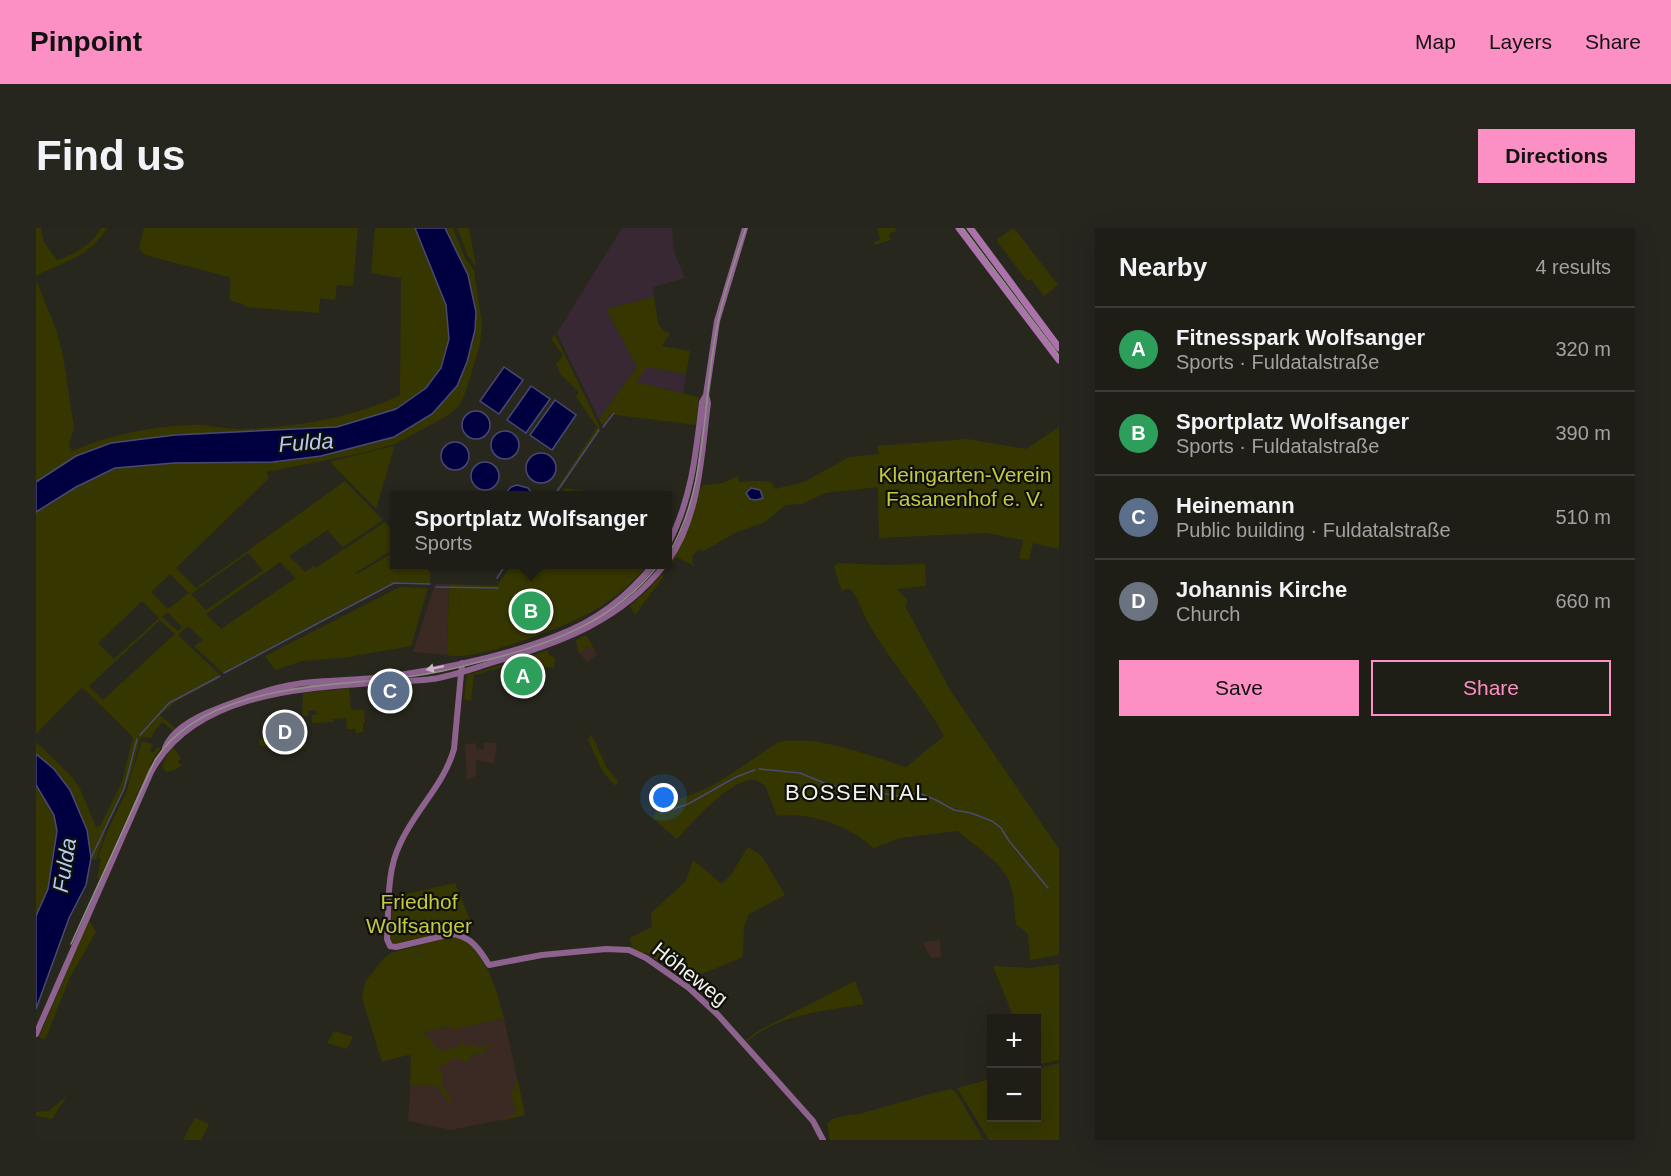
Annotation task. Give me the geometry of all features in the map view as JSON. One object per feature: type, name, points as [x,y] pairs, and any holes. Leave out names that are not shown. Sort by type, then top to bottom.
[{"type":"main road","points":[[672,554],[683,534],[694,501],[707,414],[706,396],[717,321],[745,228]]},
{"type":"main road","points":[[959,228],[1059,360]]},
{"type":"main road","points":[[970,228],[1059,348]]},
{"type":"main road","points":[[672,536],[687,499],[694,466],[702,402],[706,396]]},
{"type":"main road","points":[[36,1034],[151,772],[175,734],[200,716],[264,691],[300,684],[390,677],[522,648],[584,624],[608,610],[626,596],[650,569]]},
{"type":"main road","points":[[164,751],[180,735],[201,721],[230,708],[262,698],[321,687],[419,681],[461,672],[543,647],[590,627],[626,604],[660,569]]},
{"type":"main road","points":[[461,672],[462,663]]},
{"type":"main road","name":"Höheweg","points":[[461,672],[451,760],[405,834],[396,854],[392,871],[387,939],[390,946],[396,947],[451,933],[459,934],[468,938],[489,965],[542,955],[606,949],[629,950],[646,958],[689,988],[718,1015],[813,1120],[823,1140]]},
{"type":"shaded area","points":[[622,228],[672,228],[674,252],[685,278],[653,287],[654,297],[606,309],[637,367],[599,419],[557,333]]},
{"type":"shaded area","points":[[647,367],[686,374],[683,394],[635,383]]},
{"type":"shaded area","points":[[435,584],[449,584],[447,655],[413,652]]},
{"type":"shaded area","points":[[586,635],[597,654],[587,663],[577,649],[576,640]]},
{"type":"shaded area","points":[[476,743],[476,748],[484,749],[484,743],[497,743],[494,764],[476,760],[476,776],[467,780],[465,744]]},
{"type":"shaded area","points":[[940,940],[941,957],[931,958],[922,942]]},
{"type":"shaded area","points":[[504,1018],[525,1115],[451,1130],[408,1121],[412,1060],[423,1033],[450,1026],[451,1030]]},
{"type":"green space","points":[[36,228],[41,228],[44,242],[57,260],[82,248],[101,228],[107,228],[100,238],[84,252],[36,276]]},
{"type":"green space","points":[[144,228],[358,228],[353,286],[337,285],[335,300],[320,298],[319,313],[245,307],[229,298],[231,281],[229,277],[145,255],[139,248]]},
{"type":"green space","points":[[375,228],[415,228],[446,305],[449,339],[441,368],[426,388],[396,409],[337,427],[175,435],[76,456],[36,482],[36,280],[57,332],[63,356],[74,428],[69,445],[72,451],[101,440],[161,427],[200,425],[241,429],[307,423],[363,410],[400,395],[401,278],[371,273]]},
{"type":"green space","points":[[445,228],[453,228],[465,258],[474,270],[482,325],[480,344],[466,391],[459,406],[447,416],[395,444],[266,472],[269,478],[176,568],[196,588],[345,481],[383,520],[343,547],[327,530],[289,556],[305,572],[314,566],[316,568],[385,522],[390,528],[390,551],[355,573],[357,574],[390,554],[390,569],[428,569],[430,583],[395,582],[223,673],[194,646],[203,640],[188,626],[178,635],[218,673],[218,679],[176,701],[160,715],[175,728],[173,730],[162,722],[153,733],[152,738],[142,737],[140,739],[131,775],[106,829],[96,860],[91,858],[85,827],[75,800],[59,776],[36,754],[36,742],[72,777],[81,791],[96,827],[100,826],[122,782],[133,737],[82,687],[36,734],[36,512],[76,487],[115,468],[174,463],[273,462],[394,437],[432,414],[457,386],[475,330],[476,312],[468,275]],"holes":[[[248,553],[263,570],[206,610],[191,594]],[[280,562],[296,578],[221,629],[206,614]],[[170,574],[189,593],[168,609],[151,592]],[[142,601],[159,618],[114,659],[98,643]],[[168,612],[182,627],[178,631],[162,617]],[[160,620],[175,634],[103,700],[89,686]]]},
{"type":"green space","points":[[457,228],[469,228],[476,267],[468,256]]},
{"type":"green space","points":[[877,228],[897,230],[889,234],[891,240],[874,245],[874,242],[880,240]]},
{"type":"green space","points":[[1014,228],[1058,285],[1044,296],[1031,279],[1027,281],[996,240]]},
{"type":"green space","points":[[654,297],[658,323],[664,332],[670,333],[662,346],[690,351],[686,374],[647,367],[636,382],[699,397],[696,425],[616,415],[613,412],[603,426],[599,419],[637,367],[606,309]]},
{"type":"green space","points":[[555,335],[600,430],[559,491],[555,491],[597,427],[576,397],[579,392],[561,375],[556,364],[563,355],[551,339]]},
{"type":"green space","name":"Kleingarten-Verein Fasanenhof e. V.","points":[[1059,427],[1059,549],[1033,543],[1029,560],[1019,558],[1023,540],[986,533],[879,538],[878,487],[825,493],[802,504],[786,505],[765,522],[735,533],[702,552],[700,549],[693,556],[694,566],[677,557],[672,563],[688,529],[703,485],[723,483],[738,476],[739,482],[771,482],[775,489],[804,482],[849,457],[879,454],[877,446],[967,439],[1026,449]]},
{"type":"green space","points":[[393,446],[394,448],[376,509],[331,463]]},
{"type":"green space","points":[[565,488],[585,491],[562,491]]},
{"type":"green space","points":[[837,563],[925,564],[926,586],[897,589],[908,601],[905,606],[950,690],[1059,849],[1059,955],[1030,960],[1028,934],[1016,924],[1010,882],[992,859],[957,831],[900,838],[874,848],[841,827],[816,818],[777,816],[765,785],[756,780],[746,781],[724,793],[702,812],[677,839],[652,818],[662,802],[679,799],[709,787],[779,742],[811,741],[827,744],[906,767],[944,736],[878,638],[853,592],[849,588],[842,591],[834,568]]},
{"type":"green space","points":[[509,569],[644,569],[610,600],[565,624],[499,648],[460,656],[447,655],[449,584],[497,586]]},
{"type":"green space","points":[[661,575],[663,577],[635,615],[630,606]]},
{"type":"green space","points":[[400,587],[428,588],[411,646],[349,657],[302,661],[275,670],[265,656]]},
{"type":"green space","points":[[586,635],[595,651],[587,646],[579,654],[576,640]]},
{"type":"green space","points":[[548,650],[548,654],[555,658],[554,668],[510,663]]},
{"type":"green space","points":[[505,664],[503,667],[474,675],[471,701],[464,699],[467,675]]},
{"type":"green space","points":[[408,684],[412,695],[405,699],[405,702],[393,705],[394,685]]},
{"type":"green space","points":[[349,688],[351,710],[364,710],[363,732],[356,733],[355,729],[347,729],[346,718],[333,719],[333,722],[312,723],[312,715],[316,715],[315,710],[308,711],[308,716],[302,716],[303,693]]},
{"type":"green space","points":[[287,713],[298,713],[305,729],[306,746],[287,755],[259,744],[259,740],[268,734],[270,738],[277,735],[282,738],[295,731]]},
{"type":"green space","points":[[591,734],[607,768],[618,781],[615,786],[603,772],[588,740]]},
{"type":"green space","points":[[142,741],[153,744],[150,751],[153,753],[158,747],[156,744],[160,749],[153,759],[100,878],[97,878],[101,859],[98,858],[127,790]]},
{"type":"green space","points":[[174,748],[181,759],[178,761],[181,766],[166,772],[162,766],[169,752]]},
{"type":"green space","points":[[36,785],[54,815],[57,831],[48,889],[36,916]]},
{"type":"green space","points":[[748,847],[762,856],[785,895],[749,914],[744,927],[741,958],[687,980],[645,952],[643,954],[632,949],[630,938],[652,927],[651,913],[686,881],[693,860],[722,884],[730,876]]},
{"type":"green space","name":"Friedhof Wolfsanger","points":[[455,883],[471,922],[465,931],[454,930],[398,943],[391,942],[393,897]]},
{"type":"green space","points":[[89,920],[96,932],[70,977],[45,1040],[39,1037]]},
{"type":"green space","points":[[460,937],[469,944],[484,963],[494,984],[504,1018],[451,1030],[449,1026],[423,1033],[440,1051],[460,1046],[459,1043],[463,1042],[465,1047],[476,1044],[477,1048],[492,1044],[492,1047],[483,1049],[484,1053],[469,1056],[470,1063],[456,1058],[439,1067],[434,1067],[442,1072],[441,1083],[453,1102],[448,1101],[437,1086],[410,1086],[411,1054],[382,1062],[362,998],[365,982],[384,958],[391,953],[445,938]]},
{"type":"green space","points":[[1059,964],[1059,1060],[1041,1064],[1041,1014],[1012,1014],[993,966],[1031,968]]},
{"type":"green space","points":[[855,981],[864,1004],[802,1015],[773,1025],[747,1042],[746,1040],[758,1031]]},
{"type":"green space","points":[[334,1031],[353,1037],[347,1049],[327,1043]]},
{"type":"green space","points":[[1059,1063],[1059,1140],[989,1140],[957,1088],[987,1080],[987,1122],[1041,1122],[1041,1068]]},
{"type":"green space","points":[[518,1081],[525,1115],[497,1122],[511,1117],[516,1111],[510,1091],[515,1090],[515,1082]]},
{"type":"green space","points":[[950,1089],[956,1092],[984,1140],[830,1140],[827,1123],[834,1118],[863,1113]]},
{"type":"green space","points":[[67,1096],[52,1119],[36,1116],[36,1112],[49,1111]]},
{"type":"green space","points":[[195,1118],[209,1124],[201,1140],[183,1140]]},
{"type":"water","name":"Fulda","points":[[415,228],[445,228],[468,275],[476,312],[475,330],[467,362],[457,386],[432,414],[394,437],[321,456],[273,462],[174,463],[115,468],[76,487],[36,512],[36,482],[76,456],[111,443],[175,435],[337,427],[396,409],[426,388],[441,368],[449,339],[446,305]]},
{"type":"water","points":[[504,367],[523,380],[499,414],[480,401]]},
{"type":"water","points":[[531,386],[550,399],[526,433],[507,420]]},
{"type":"water","points":[[555,400],[576,415],[552,450],[530,435]]},
{"type":"water","points":[[476,411],[486,415],[490,425],[486,435],[476,439],[466,435],[462,425],[466,415]]},
{"type":"water","points":[[505,431],[515,435],[519,445],[515,455],[505,459],[495,455],[491,445],[495,435]]},
{"type":"water","points":[[455,442],[465,446],[469,456],[465,466],[455,470],[445,466],[441,456],[445,446]]},
{"type":"water","points":[[541,453],[552,457],[556,468],[552,479],[541,483],[530,479],[526,468],[530,457]]},
{"type":"water","points":[[485,462],[495,466],[499,476],[495,486],[485,490],[475,486],[471,476],[475,466]]},
{"type":"water","points":[[517,485],[528,488],[530,491],[508,491]]},
{"type":"water","points":[[751,488],[760,490],[763,498],[750,499],[746,493]]},
{"type":"water","name":"Fulda","points":[[36,754],[54,769],[70,790],[87,830],[91,858],[86,885],[69,918],[36,1009],[36,916],[48,889],[57,831],[54,815],[36,785]]},
{"type":"waterway","points":[[603,427],[614,413]]},
{"type":"waterway","points":[[557,491],[599,430]]},
{"type":"waterway","points":[[497,578],[503,569]]},
{"type":"waterway","points":[[224,673],[394,583],[430,584]]},
{"type":"waterway","points":[[436,587],[498,588]]},
{"type":"waterway","points":[[140,735],[169,703],[220,676]]},
{"type":"waterway","points":[[91,858],[124,789],[137,739]]},
{"type":"waterway","points":[[759,769],[800,773],[829,785],[899,796],[919,793],[954,810],[971,813],[992,821],[1001,828],[1009,841]]},
{"type":"waterway","points":[[661,813],[688,804],[736,777],[755,770]]},
{"type":"waterway","points":[[1010,842],[1048,888]]},
{"type":"tram line","points":[[672,547],[681,530],[697,477],[718,324],[728,282],[746,228]]},
{"type":"tram line","points":[[963,228],[1059,356]]},
{"type":"tram line","points":[[71,944],[155,760],[177,735],[204,716],[235,703],[270,694],[426,674],[508,655],[556,638],[602,616],[623,601],[655,569]]},
{"type":"place","name":"Sportplatz Wolfsanger","points":[[531,611]]},
{"type":"place","name":"Fitnesspark Wolfsanger","points":[[523,676]]},
{"type":"place","name":"Heinemann","points":[[390,691]]},
{"type":"place","name":"Johannis Kirche","points":[[285,732]]},
{"type":"district","name":"BOSSENTAL","points":[[857,792]]}]
